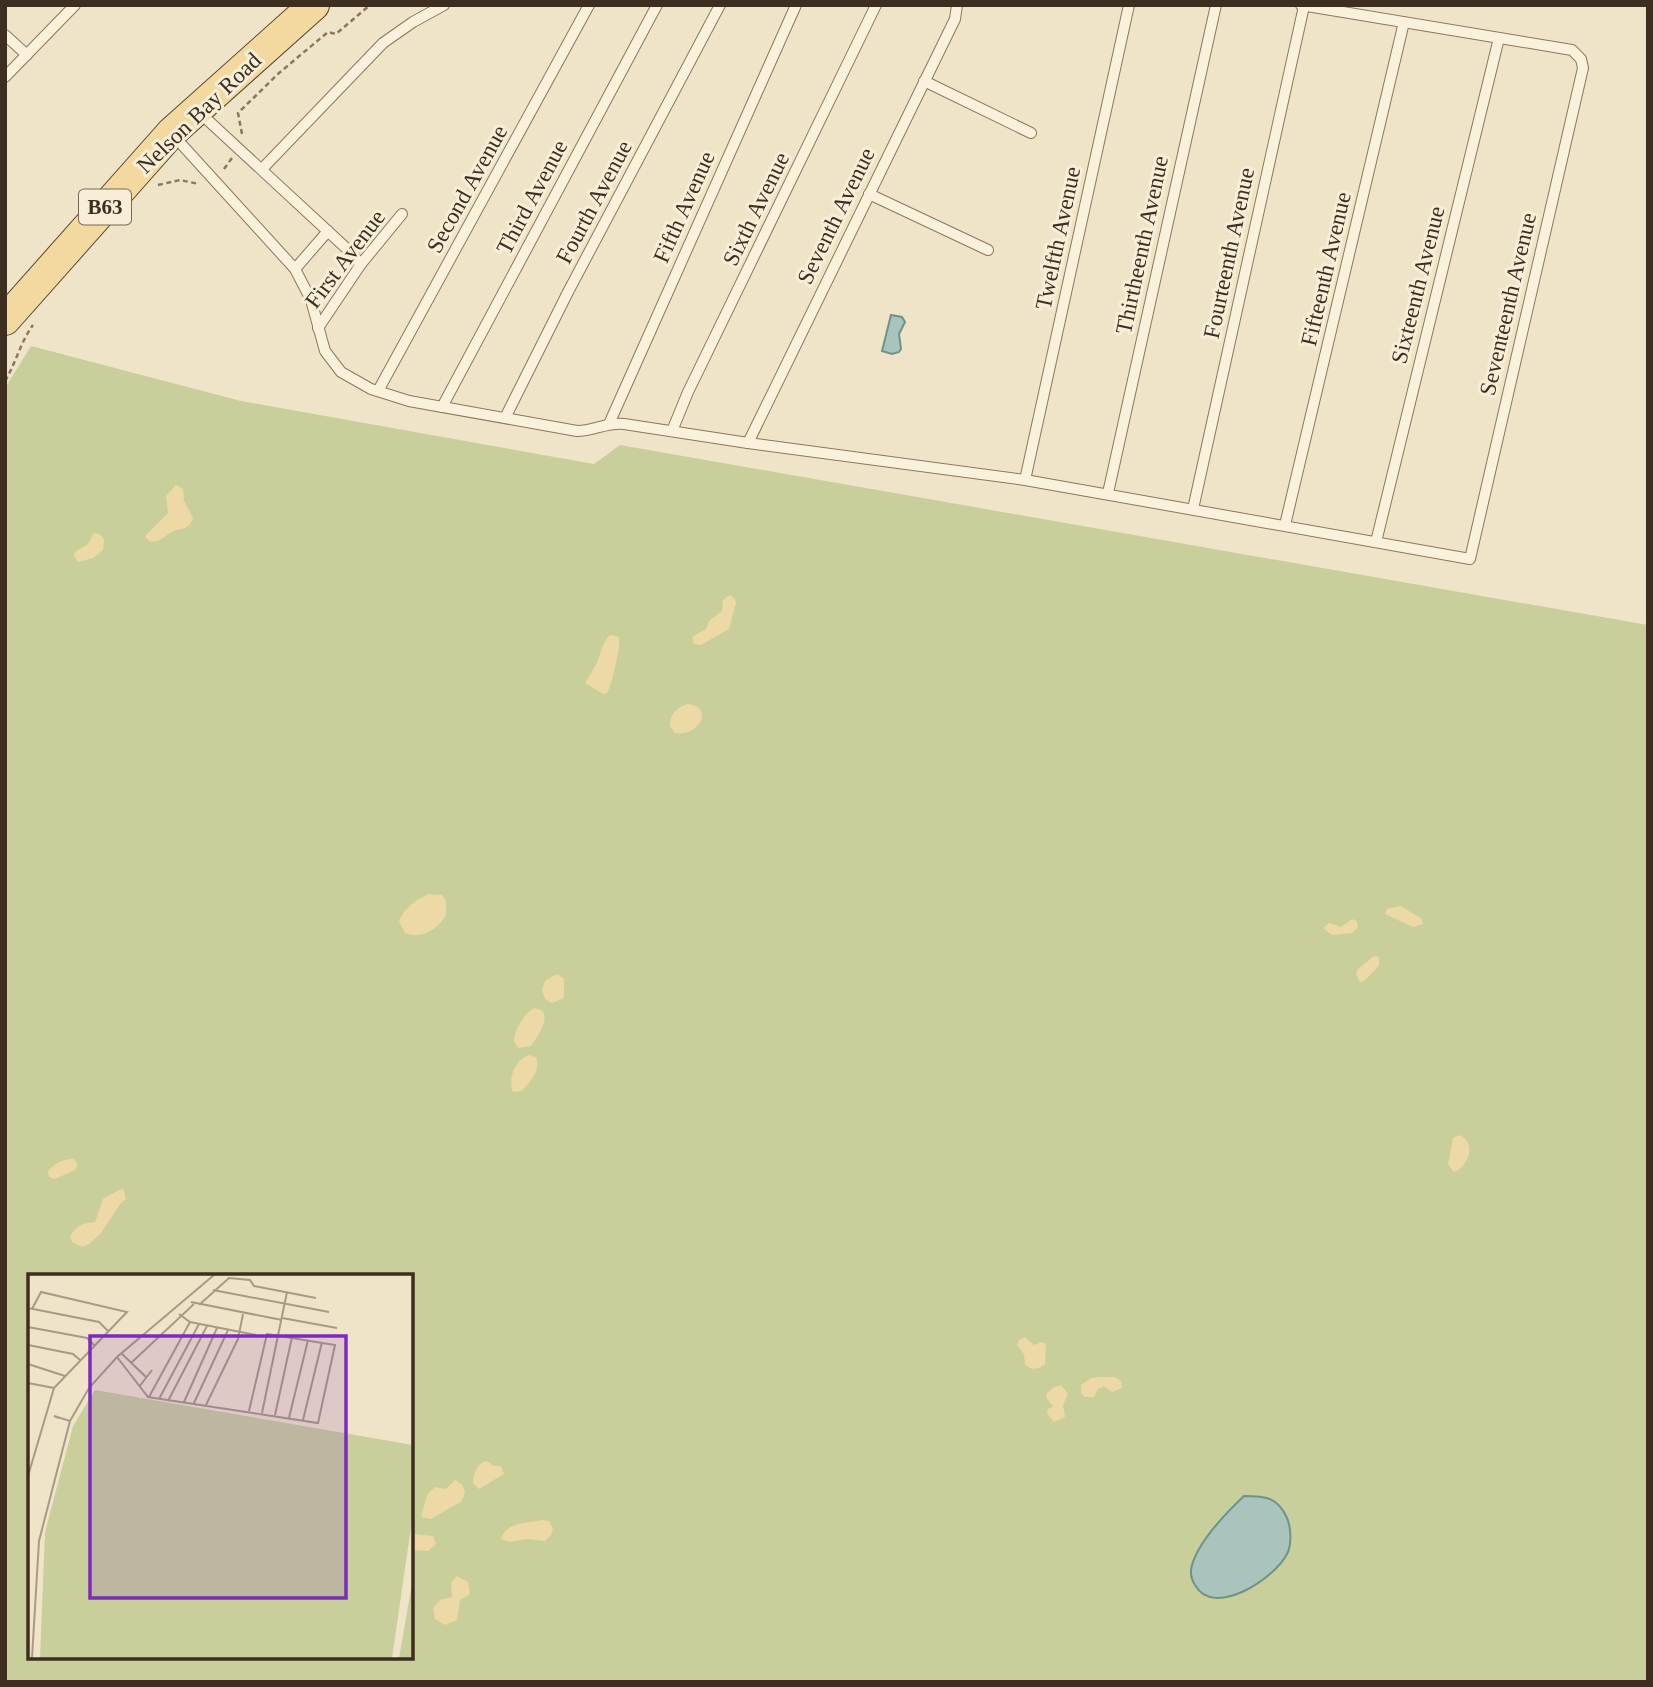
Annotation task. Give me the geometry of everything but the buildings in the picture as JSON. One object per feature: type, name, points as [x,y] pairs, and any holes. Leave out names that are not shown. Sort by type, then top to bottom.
[{"type":"main road","name":"Nelson Bay Road","points":[[5,320],[171,133],[314,5]]},
{"type":"lane","points":[[5,77],[75,5]]},
{"type":"lane","points":[[262,169],[383,43],[444,5]]},
{"type":"lane","name":"Second Avenue","points":[[378,391],[589,5]]},
{"type":"lane","name":"Third Avenue","points":[[442,407],[657,5]]},
{"type":"lane","name":"Fourth Avenue","points":[[505,418],[568,292],[720,5]]},
{"type":"lane","name":"Fifth Avenue","points":[[609,424],[796,5]]},
{"type":"lane","name":"Sixth Avenue","points":[[671,431],[876,5]]},
{"type":"lane","name":"Seventh Avenue","points":[[748,443],[955,19],[957,5]]},
{"type":"lane","name":"Twelfth Avenue","points":[[1026,480],[1129,5]]},
{"type":"lane","name":"Thirtheenth Avenue","points":[[1108,493],[1216,5]]},
{"type":"lane","points":[[1303,5],[1499,38]]},
{"type":"lane","name":"Fourteenth Avenue","points":[[1193,509],[1303,5]]},
{"type":"lane","name":"Fifteenth Avenue","points":[[1284,525],[1404,22]]},
{"type":"lane","points":[[5,35],[27,55]]},
{"type":"lane","name":"Seventeenth Avenue","points":[[1376,542],[1470,559],[1583,68],[1581,59],[1572,50],[1499,38]]},
{"type":"lane","name":"Sixteenth Avenue","points":[[1376,542],[1499,38]]},
{"type":"lane","points":[[924,81],[1031,133]]},
{"type":"lane","points":[[197,110],[361,264]]},
{"type":"lane","points":[[171,133],[296,269],[311,300],[325,351],[331,362],[353,380],[378,391],[409,401],[577,430],[624,424],[1026,480],[1376,542]]},
{"type":"lane","points":[[869,194],[988,250]]},
{"type":"lane","name":"First Avenue","points":[[318,328],[361,264],[402,214]]},
{"type":"lane","points":[[296,269],[328,231]]},
{"type":"path","points":[[151,190],[159,184],[173,180],[188,180],[207,185],[244,142],[238,113],[279,73],[328,32],[336,34],[370,5]]},
{"type":"path","points":[[5,381],[12,371],[22,341],[37,320]]},
{"type":"green space","points":[[31,346],[241,401],[594,464],[620,445],[1648,625],[1648,1682],[5,1682],[5,388]]},
{"type":"sand","points":[[176,485],[183,489],[184,501],[193,518],[186,527],[160,540],[149,541],[145,537],[168,513],[166,496]]},
{"type":"sand","points":[[94,533],[104,539],[103,550],[93,558],[78,562],[74,556],[75,552],[88,544]]},
{"type":"sand","points":[[730,595],[736,603],[729,629],[701,645],[694,644],[692,637],[706,629],[709,621],[722,611],[723,600]]},
{"type":"sand","points":[[610,635],[619,637],[619,648],[609,689],[603,694],[585,683]]},
{"type":"sand","points":[[688,704],[701,710],[701,721],[691,731],[675,733],[670,726],[673,714]]},
{"type":"sand","points":[[429,894],[442,895],[446,900],[446,915],[429,932],[418,935],[405,933],[399,921],[401,916],[411,904]]},
{"type":"sand","points":[[1400,906],[1421,918],[1423,924],[1413,927],[1385,914],[1387,909]]},
{"type":"sand","points":[[1352,919],[1357,921],[1358,927],[1352,933],[1332,935],[1323,928],[1329,923],[1341,927]]},
{"type":"sand","points":[[1374,956],[1379,957],[1379,966],[1360,982],[1357,970]]},
{"type":"sand","points":[[557,974],[564,979],[564,998],[552,1003],[545,999],[542,990],[545,981]]},
{"type":"sand","points":[[534,1008],[544,1013],[543,1024],[531,1046],[518,1048],[514,1041],[516,1032],[523,1018]]},
{"type":"sand","points":[[529,1055],[536,1057],[536,1071],[522,1091],[513,1092],[511,1081],[516,1065]]},
{"type":"sand","points":[[1459,1135],[1468,1143],[1469,1154],[1464,1165],[1454,1172],[1448,1164],[1453,1138]]},
{"type":"sand","points":[[74,1159],[78,1165],[75,1170],[55,1179],[49,1177],[48,1171],[53,1166]]},
{"type":"sand","points":[[123,1188],[126,1199],[101,1233],[83,1247],[72,1242],[70,1237],[77,1228],[95,1222],[103,1199]]},
{"type":"sand","points":[[1025,1337],[1034,1345],[1042,1342],[1046,1344],[1045,1364],[1032,1368],[1025,1365],[1024,1354],[1017,1345],[1019,1340]]},
{"type":"sand","points":[[1115,1377],[1121,1381],[1122,1388],[1112,1392],[1104,1386],[1098,1389],[1094,1397],[1085,1397],[1081,1393],[1081,1385],[1091,1378]]},
{"type":"sand","points":[[1061,1385],[1068,1394],[1063,1405],[1065,1417],[1054,1422],[1047,1414],[1048,1409],[1053,1406],[1046,1394]]},
{"type":"sand","points":[[487,1461],[494,1466],[501,1466],[504,1474],[479,1489],[473,1483],[476,1469]]},
{"type":"sand","points":[[455,1480],[462,1484],[465,1491],[462,1501],[431,1519],[421,1517],[427,1495],[435,1487],[446,1489]]},
{"type":"sand","points":[[549,1521],[553,1528],[545,1541],[527,1539],[509,1542],[501,1539],[512,1526]]},
{"type":"sand","points":[[413,1535],[433,1536],[436,1544],[428,1551],[413,1550]]},
{"type":"sand","points":[[457,1576],[468,1582],[470,1594],[460,1600],[457,1620],[445,1625],[435,1619],[433,1608],[440,1600],[452,1597],[451,1582]]},
{"type":"water","points":[[891,315],[902,317],[905,322],[899,334],[901,349],[892,354],[882,351]]},
{"type":"water","points":[[1244,1496],[1264,1497],[1279,1506],[1289,1526],[1289,1550],[1270,1574],[1244,1591],[1216,1598],[1204,1594],[1195,1585],[1191,1568],[1201,1546],[1214,1528]]}]
